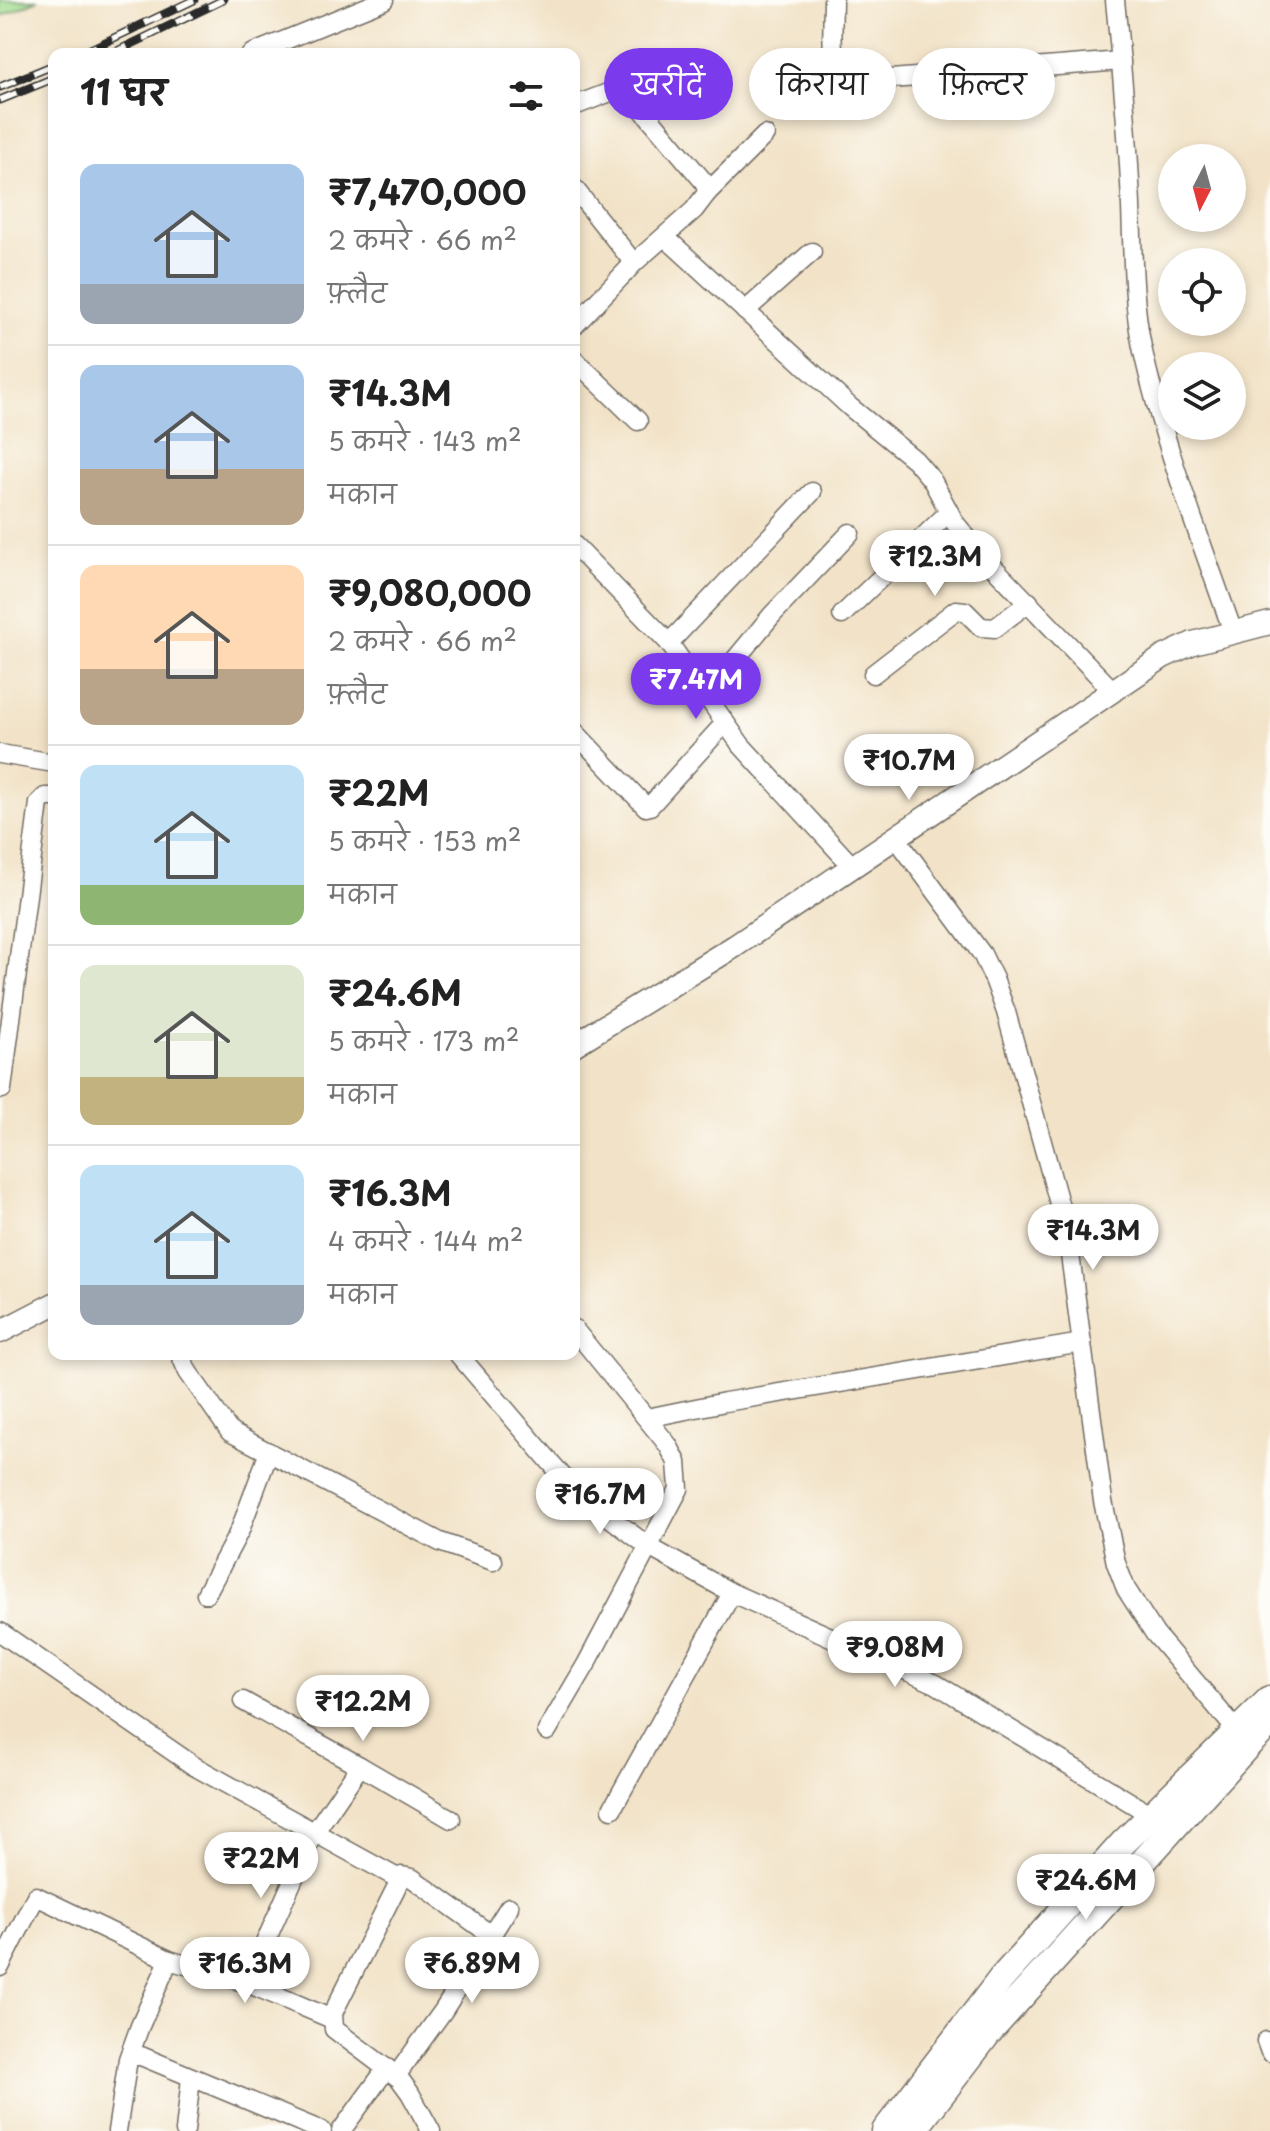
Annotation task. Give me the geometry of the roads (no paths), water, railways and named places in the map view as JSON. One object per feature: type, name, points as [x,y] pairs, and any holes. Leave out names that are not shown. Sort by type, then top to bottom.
[{"type":"main road","points":[[885,2131],[1001,1979],[1151,1815],[1270,1699]]},
{"type":"main road","points":[[913,2131],[989,2032],[1269,1728]]},
{"type":"street","points":[[266,48],[384,0]]},
{"type":"street","points":[[833,0],[834,59],[843,79],[853,82],[1121,61]]},
{"type":"street","points":[[1115,0],[1129,155],[1136,306],[1142,345],[1189,510],[1233,632]]},
{"type":"street","points":[[580,104],[613,91],[626,90],[705,183],[707,193]]},
{"type":"street","points":[[580,320],[634,263],[694,210],[765,135]]},
{"type":"street","points":[[580,196],[634,263]]},
{"type":"street","points":[[665,237],[850,407],[915,460],[932,480],[949,512],[978,551],[1113,691]]},
{"type":"street","points":[[745,311],[812,252]]},
{"type":"street","points":[[580,365],[638,421]]},
{"type":"street","points":[[669,643],[812,492]]},
{"type":"street","points":[[842,615],[949,512]]},
{"type":"street","points":[[705,696],[772,615],[850,533]]},
{"type":"street","points":[[580,551],[669,643],[724,724],[852,866]]},
{"type":"street","points":[[873,674],[956,610],[965,611],[981,627],[995,628],[1029,602]]},
{"type":"street","points":[[580,1041],[735,946],[1173,653],[1193,643],[1270,623]]},
{"type":"street","points":[[580,737],[646,807],[724,724]]},
{"type":"street","points":[[0,754],[48,762]]},
{"type":"street","points":[[2,1089],[8,1000],[39,803],[48,797]]},
{"type":"street","points":[[897,839],[982,954],[994,979],[1067,1232],[1112,1548],[1126,1589],[1155,1634],[1237,1731]]},
{"type":"street","points":[[0,1332],[48,1307]]},
{"type":"street","points":[[547,1731],[679,1489],[677,1462],[668,1445],[580,1336]]},
{"type":"street","points":[[647,1418],[725,1402],[1082,1343]]},
{"type":"street","points":[[183,1360],[230,1432],[440,1542],[493,1561]]},
{"type":"street","points":[[463,1360],[576,1492],[649,1547],[732,1593],[936,1684],[1151,1815]]},
{"type":"street","points":[[206,1594],[240,1530],[269,1452]]},
{"type":"street","points":[[612,1809],[732,1593]]},
{"type":"street","points":[[0,1632],[194,1766],[399,1879]]},
{"type":"street","points":[[243,1701],[451,1819]]},
{"type":"street","points":[[247,1983],[314,1833],[360,1766]]},
{"type":"street","points":[[431,2131],[410,2093],[392,2072],[337,2033],[332,2019],[399,1879],[407,1875],[491,1935]]},
{"type":"street","points":[[0,1967],[36,1896],[169,1960],[247,1983],[332,2019]]},
{"type":"street","points":[[341,2131],[443,2011],[509,1907]]},
{"type":"street","points":[[117,2131],[130,2056],[169,1960]]},
{"type":"street","points":[[130,2056],[141,2056],[322,2131]]},
{"type":"street","points":[[185,2131],[191,2078]]},
{"type":"railway","points":[[93,48],[194,0]]},
{"type":"railway","points":[[123,48],[223,0]]},
{"type":"railway","points":[[0,87],[48,67]]},
{"type":"railway","points":[[0,100],[48,80]]}]
